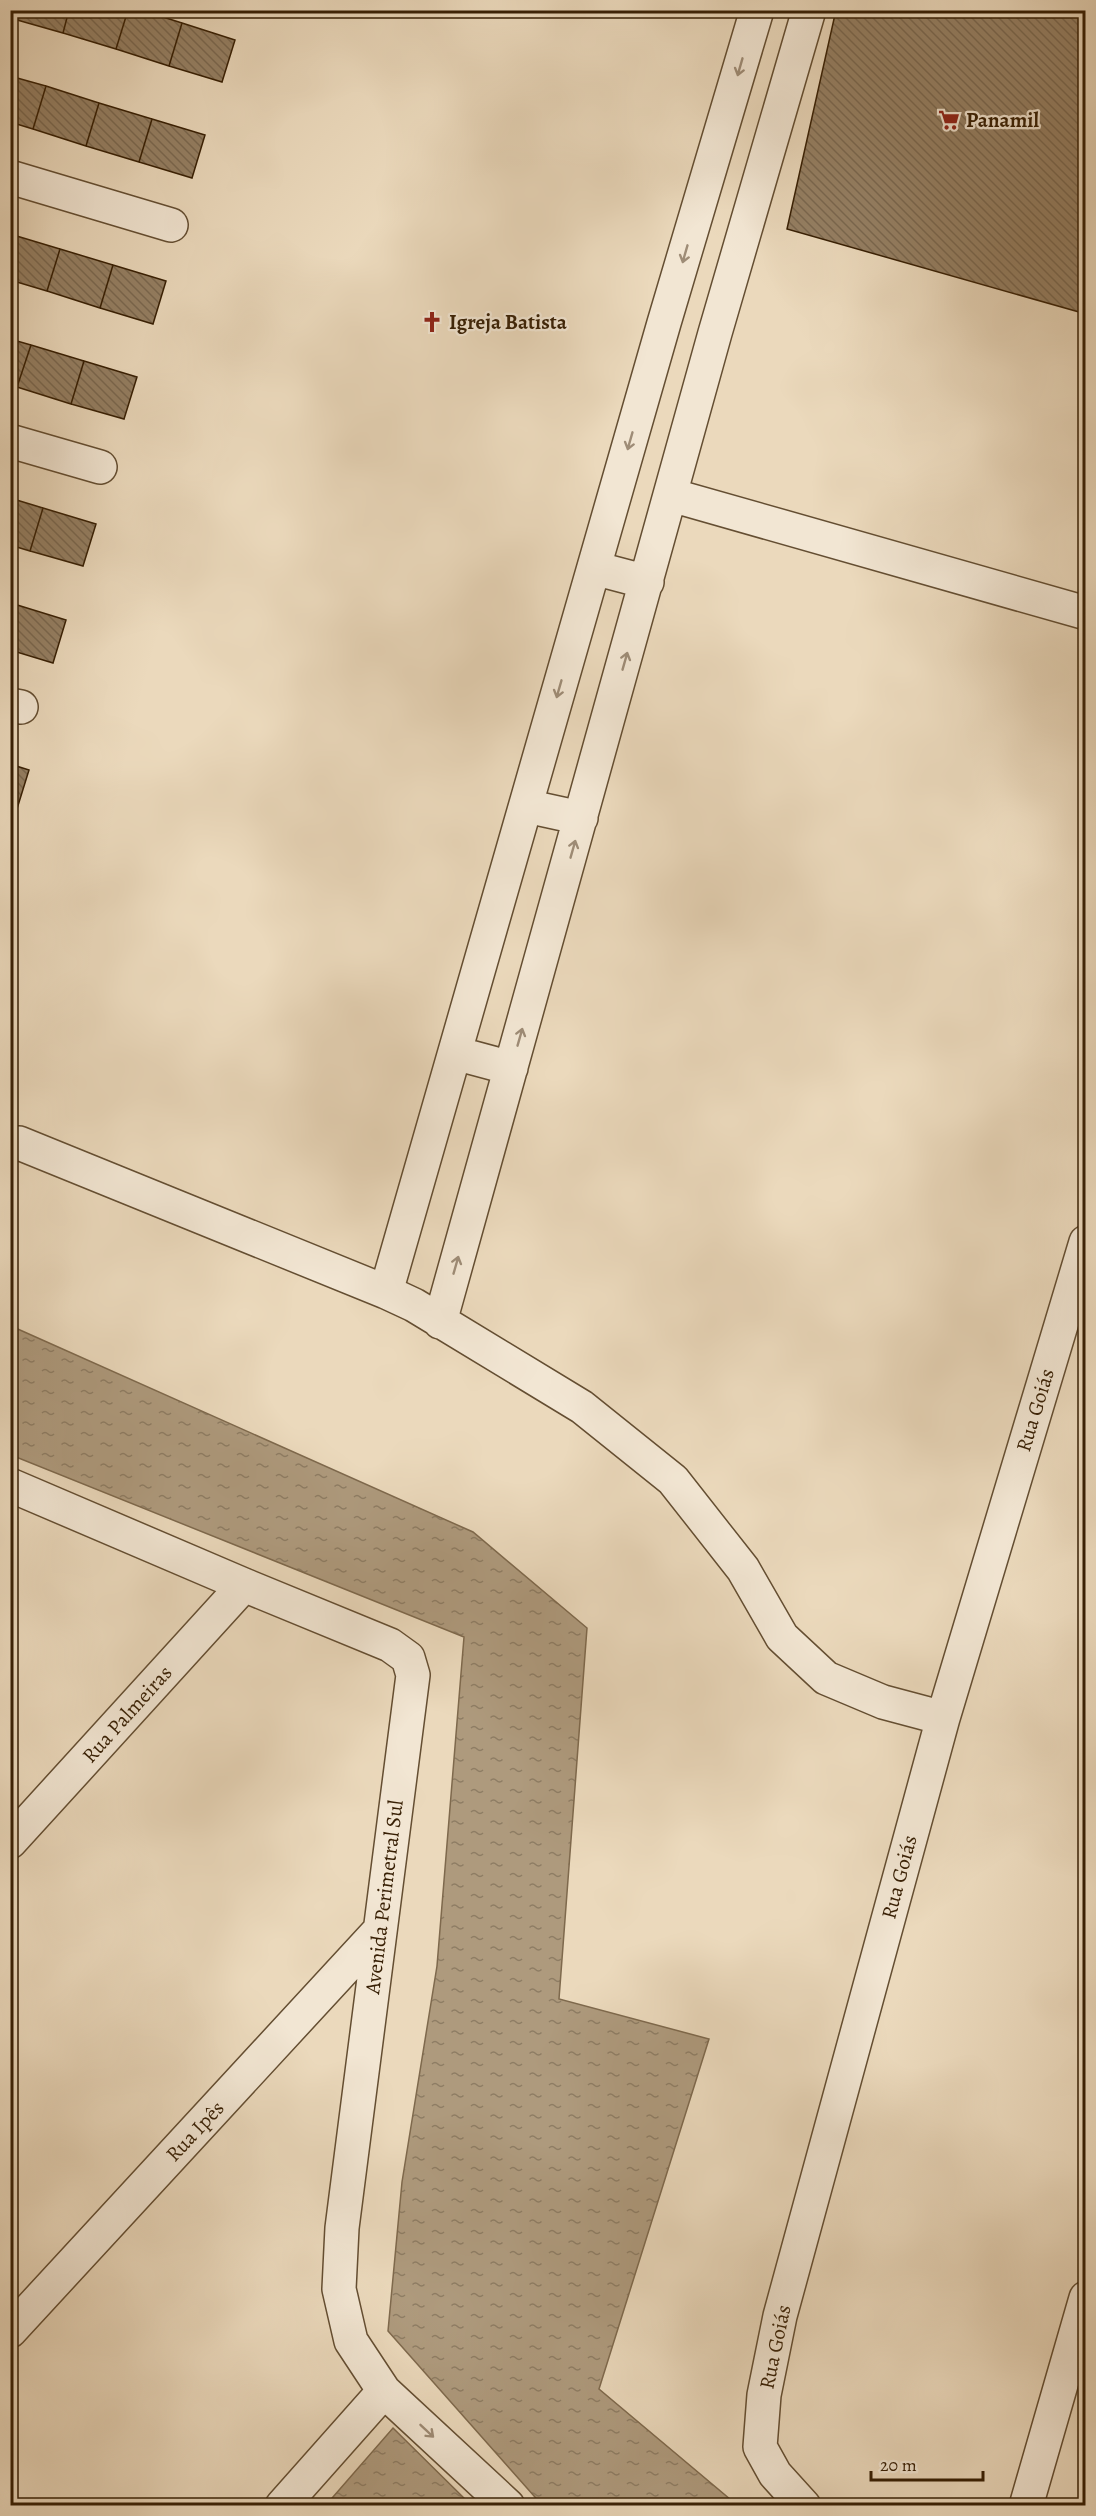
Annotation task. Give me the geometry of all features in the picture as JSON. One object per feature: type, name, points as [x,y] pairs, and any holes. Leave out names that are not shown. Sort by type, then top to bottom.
[{"type":"street","points":[[386,1292],[664,323],[757,10]]},
{"type":"street","points":[[440,1322],[715,333],[809,10]]},
{"type":"street","points":[[10,177],[171,225]]},
{"type":"street","points":[[664,323],[715,333]]},
{"type":"street","points":[[10,441],[100,467]]},
{"type":"street","points":[[671,495],[1086,613]]},
{"type":"street","points":[[594,568],[647,582]]},
{"type":"street","points":[[525,806],[581,818]]},
{"type":"street","points":[[454,1053],[511,1068]]},
{"type":"street","points":[[10,1143],[19,1143],[386,1292],[414,1305],[582,1407],[673,1480],[743,1569],[782,1637],[826,1678],[883,1702],[943,1718]]},
{"type":"street","name":"Rua Goiás","points":[[804,2505],[775,2474],[760,2447],[764,2395],[780,2316],[943,1718],[1086,1242]]},
{"type":"street","name":"Avenida Perimetral Sul","points":[[10,1485],[390,1645],[408,1658],[413,1675],[342,2228],[339,2289],[351,2341],[384,2391],[508,2505]]},
{"type":"street","name":"Rua Palmeiras","points":[[10,1842],[244,1585]]},
{"type":"street","name":"Rua Ipês","points":[[10,2331],[380,1930]]},
{"type":"street","points":[[1026,2505],[1086,2298]]},
{"type":"street","points":[[282,2505],[384,2391]]},
{"type":"water","points":[[11,1326],[473,1532],[587,1628],[559,1999],[709,2039],[599,2389],[737,2505],[542,2505],[388,2331],[402,2182],[437,1966],[464,1637],[11,1455]]},
{"type":"water","points":[[393,2428],[471,2505],[326,2505]]},
{"type":"building","points":[[12,10],[69,10],[63,33],[10,18]]},
{"type":"building","points":[[69,10],[128,10],[116,49],[63,33]]},
{"type":"building","points":[[128,10],[141,10],[182,23],[169,66],[116,49]]},
{"type":"building","name":"Panamil","points":[[836,10],[1086,10],[1086,314],[787,229]]},
{"type":"building","points":[[182,23],[235,40],[222,82],[169,66]]},
{"type":"building","points":[[10,76],[46,86],[33,129],[10,122]]},
{"type":"building","points":[[46,86],[99,103],[86,146],[33,129]]},
{"type":"building","points":[[99,103],[152,119],[139,162],[86,146]]},
{"type":"building","points":[[152,119],[205,135],[192,178],[139,162]]},
{"type":"building","points":[[10,234],[60,249],[47,291],[10,280]]},
{"type":"building","points":[[60,249],[113,265],[100,308],[47,291]]},
{"type":"building","points":[[113,265],[166,281],[153,324],[100,308]]},
{"type":"building","points":[[10,339],[31,345],[17,387],[10,385]]},
{"type":"building","points":[[31,345],[84,361],[71,404],[17,387]]},
{"type":"building","points":[[84,361],[137,377],[124,419],[71,404]]},
{"type":"building","points":[[10,498],[43,508],[30,551],[10,545]]},
{"type":"building","points":[[43,508],[96,524],[83,566],[30,551]]},
{"type":"building","points":[[14,604],[66,620],[53,663],[10,650],[10,614]]},
{"type":"building","points":[[10,764],[29,770],[16,812],[10,810]]},
{"type":"place","name":"Panamil","points":[[949,120]]},
{"type":"place","name":"Igreja Batista","points":[[432,322]]}]
